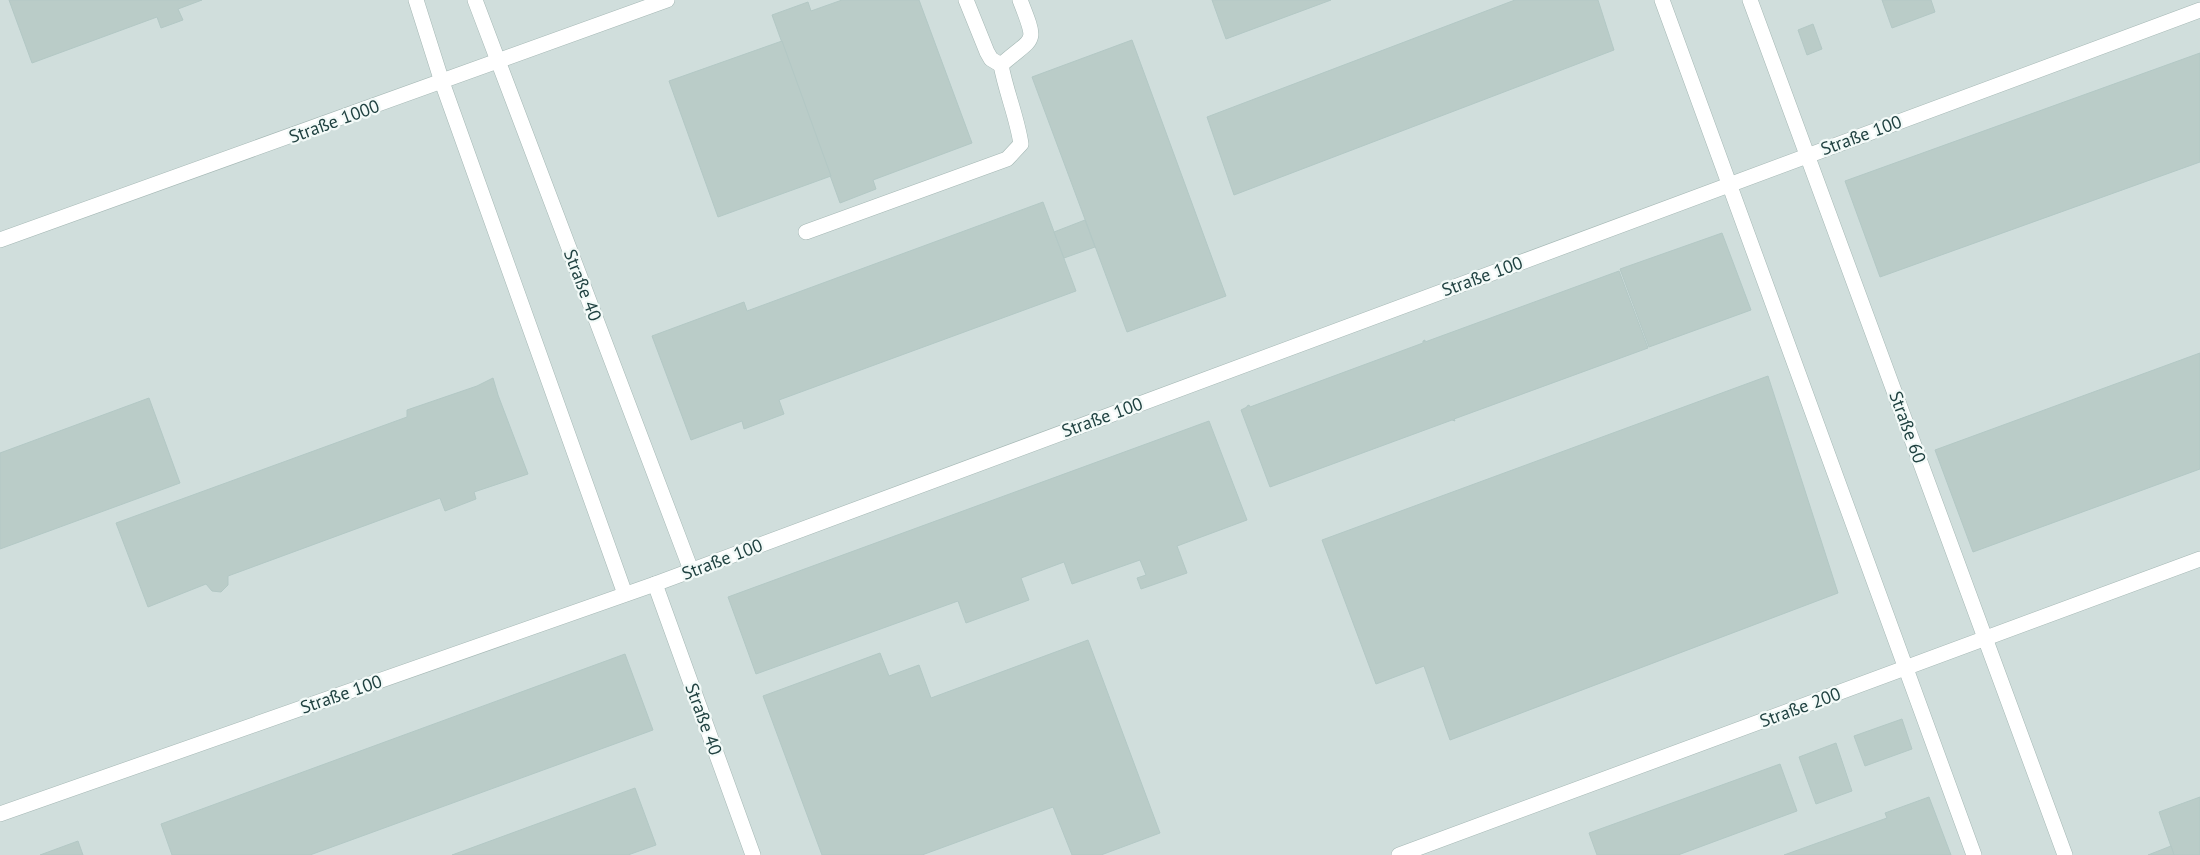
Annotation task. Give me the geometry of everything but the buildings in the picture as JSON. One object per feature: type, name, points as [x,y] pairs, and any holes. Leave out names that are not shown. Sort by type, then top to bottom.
[{"type":"street","points":[[416,0],[442,82],[625,594]]},
{"type":"street","name":"Straße 40","points":[[474,0],[691,570]]},
{"type":"street","name":"Straße 1000","points":[[0,240],[668,0]]},
{"type":"street","points":[[806,232],[1008,159],[1022,144],[1018,123],[1004,85],[1001,65],[992,59],[987,52],[966,0]]},
{"type":"street","points":[[1001,65],[1029,43],[1032,32],[1020,0]]},
{"type":"street","points":[[1662,0],[1974,855]]},
{"type":"street","name":"Straße 60","points":[[1750,0],[2065,855]]},
{"type":"street","name":"Straße 100","points":[[0,814],[655,584],[2200,10]]},
{"type":"street","name":"Straße 200","points":[[1399,855],[2200,559]]},
{"type":"street","name":"Straße 40","points":[[655,584],[753,855]]},
{"type":"shaded area","points":[[0,0],[2200,0],[2200,855],[0,855]]}]
